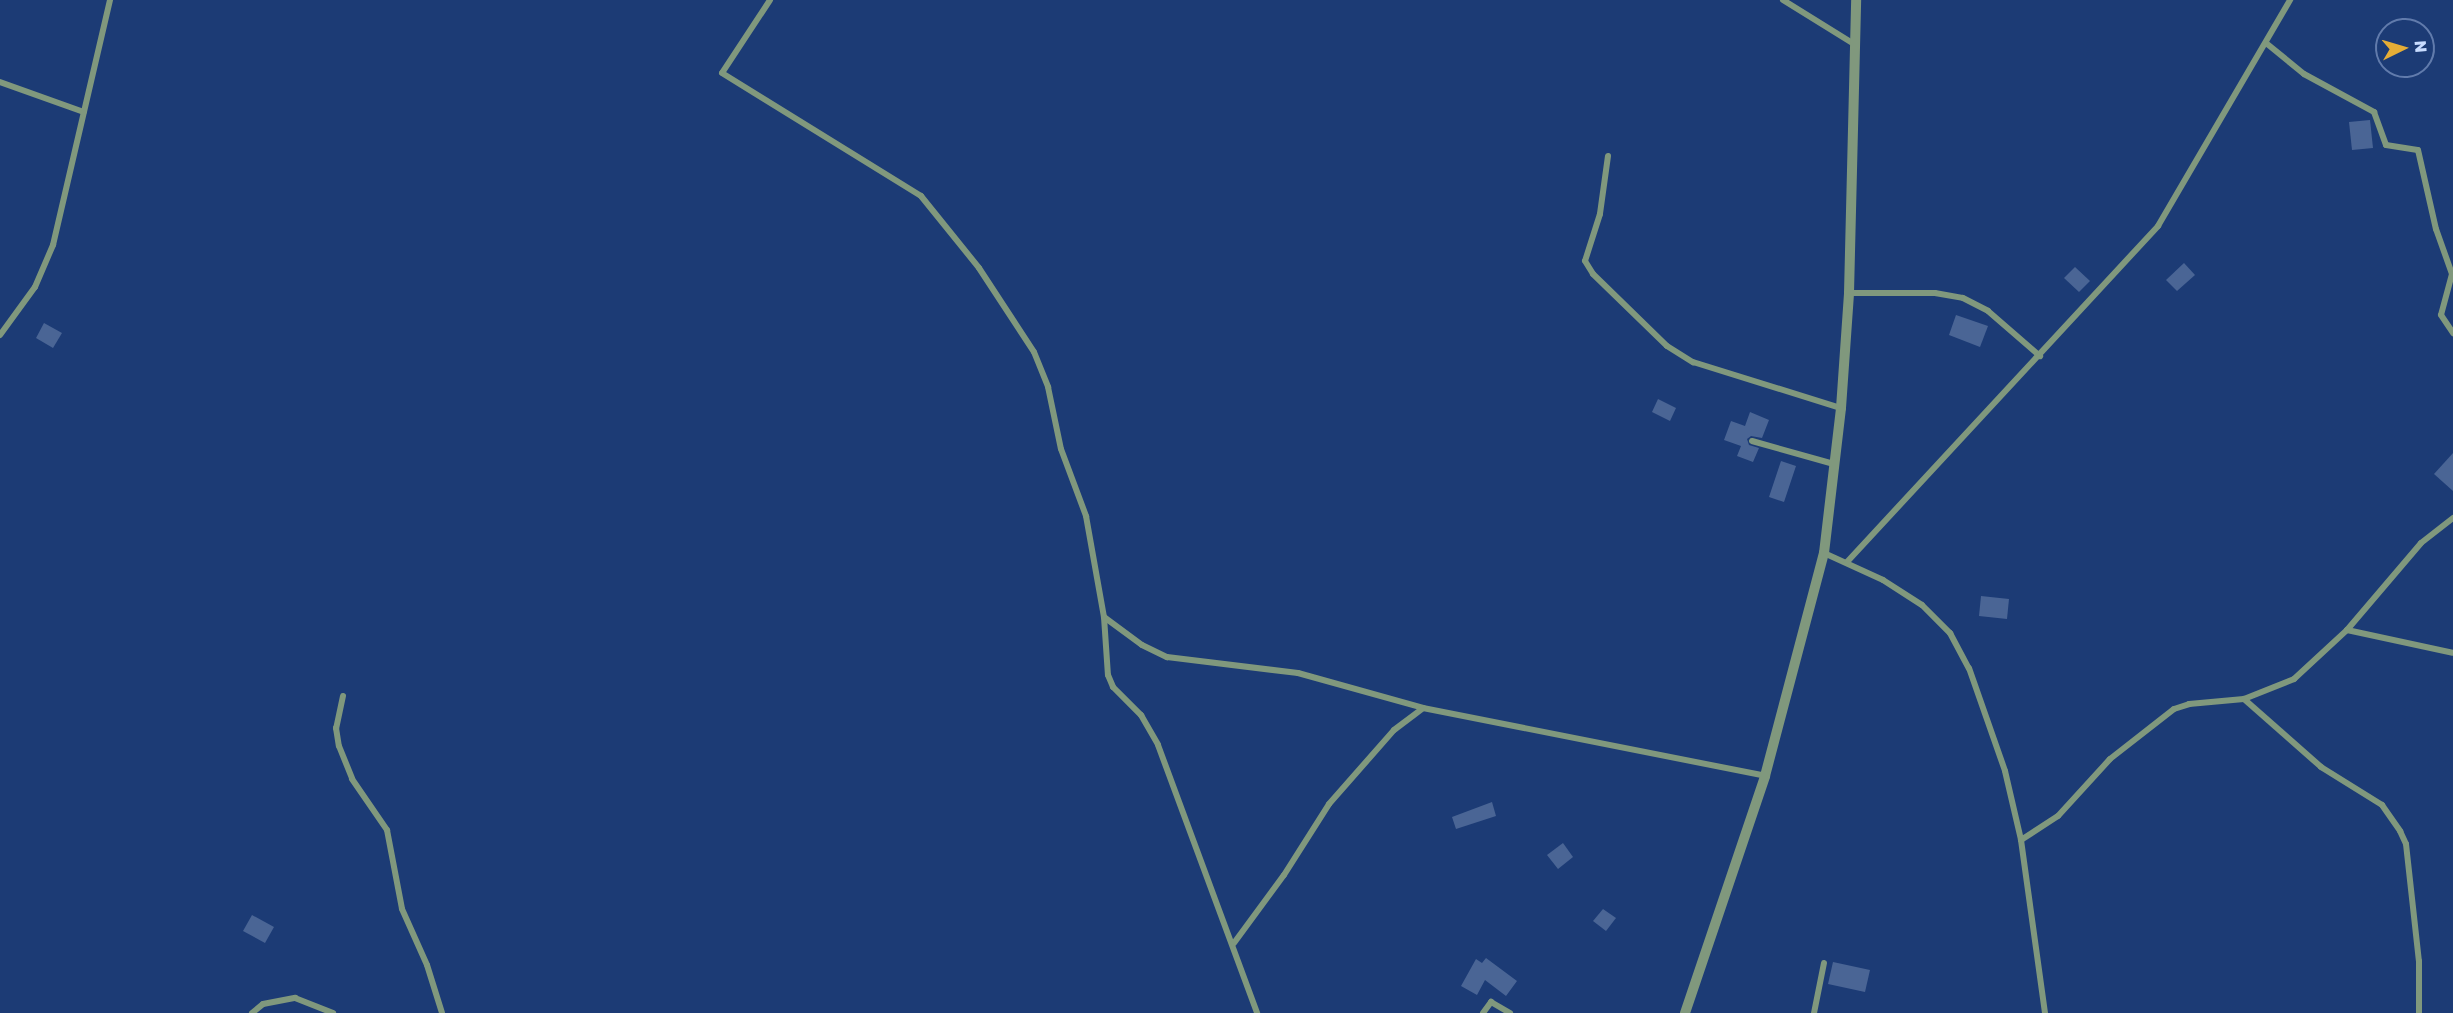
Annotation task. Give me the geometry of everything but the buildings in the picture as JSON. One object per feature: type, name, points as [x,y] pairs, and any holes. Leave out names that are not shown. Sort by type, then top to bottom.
[{"type":"street","points":[[0,335],[35,287],[53,245],[110,0]]},
{"type":"street","points":[[770,0],[722,73],[921,196],[1019,325],[1043,372],[1062,450],[1080,490],[1104,618],[1108,675],[1113,687],[1150,728],[1158,745],[1234,943],[1257,1013]]},
{"type":"street","points":[[1783,0],[1854,44]]},
{"type":"street","points":[[1686,1013],[1765,776],[1824,553],[1841,408],[1849,293],[1856,0]]},
{"type":"street","points":[[1847,562],[2158,226],[2290,0]]},
{"type":"street","points":[[2266,43],[2304,74],[2374,112],[2386,145],[2418,150],[2436,230],[2452,274],[2441,315],[2453,333]]},
{"type":"street","points":[[0,82],[84,112]]},
{"type":"street","points":[[1608,156],[1600,214],[1585,261],[1593,274],[1668,346],[1693,362],[1841,408]]},
{"type":"street","points":[[1849,293],[1935,293],[1963,298],[1988,311],[2040,356]]},
{"type":"street","points":[[1752,441],[1834,464]]},
{"type":"street","points":[[2021,840],[2058,816],[2110,759],[2162,717],[2189,704],[2244,699],[2294,679],[2347,630],[2421,543],[2453,518]]},
{"type":"street","points":[[1824,553],[1847,562],[1922,605],[1950,633],[1969,668],[2005,771],[2021,840],[2045,1013]]},
{"type":"street","points":[[1104,618],[1142,645],[1167,657],[1298,673],[1423,708],[1765,776]]},
{"type":"street","points":[[2347,630],[2453,653]]},
{"type":"street","points":[[343,696],[336,728],[339,746],[352,779],[387,830],[402,909],[427,965],[442,1013]]},
{"type":"street","points":[[2244,699],[2321,767],[2382,805],[2400,831],[2406,844],[2419,960],[2419,1013]]},
{"type":"street","points":[[1234,943],[1284,875],[1329,804],[1394,730],[1423,708]]},
{"type":"street","points":[[1814,1013],[1824,963]]},
{"type":"street","points":[[252,1013],[263,1004],[295,998],[333,1013]]},
{"type":"street","points":[[1483,1013],[1491,1002],[1510,1013]]}]
